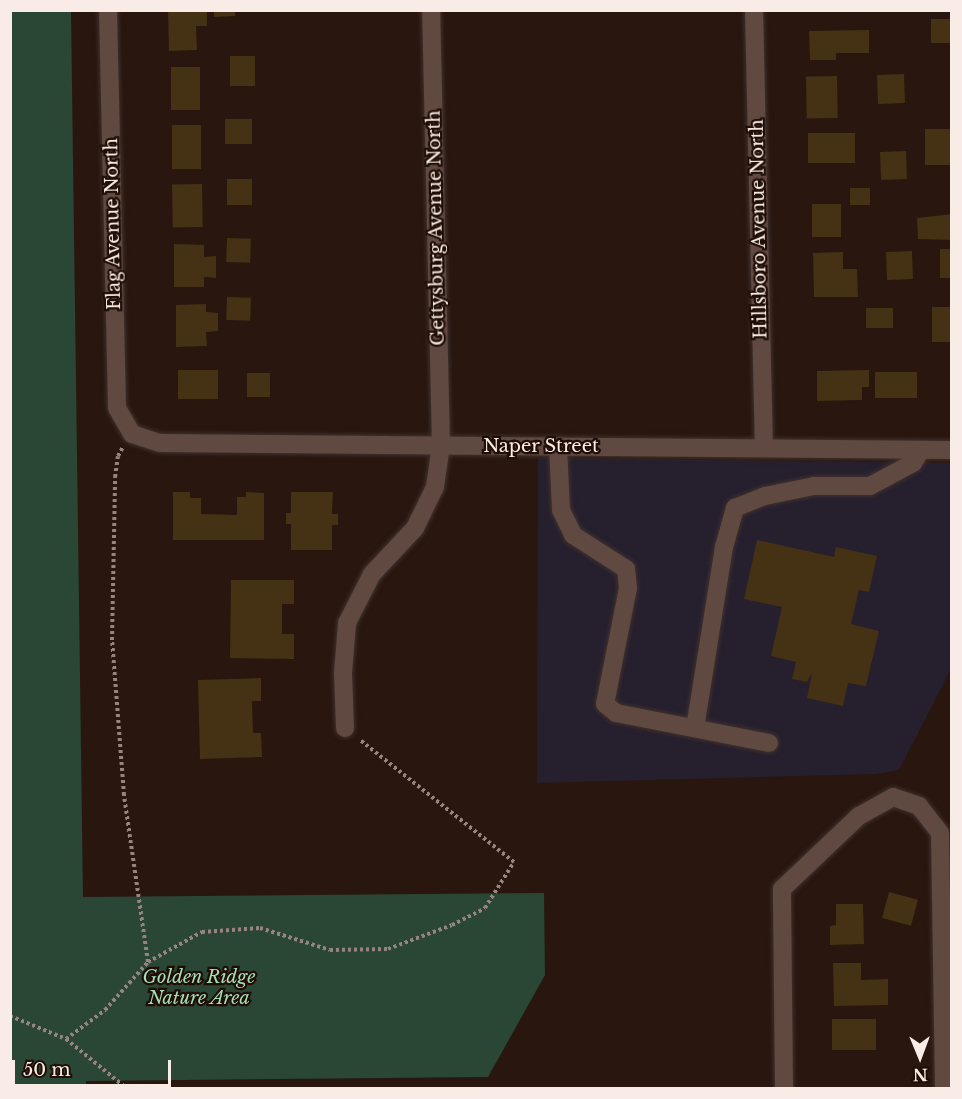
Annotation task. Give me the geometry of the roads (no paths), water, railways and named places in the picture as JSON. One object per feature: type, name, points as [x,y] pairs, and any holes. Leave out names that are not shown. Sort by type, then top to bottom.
[{"type":"street","name":"Flag Avenue North","points":[[108,10],[117,408],[132,434]]},
{"type":"street","name":"Gettysburg Avenue North","points":[[345,728],[343,673],[347,623],[372,574],[415,528],[435,487],[441,446],[430,10]]},
{"type":"street","name":"Hillsboro Avenue North","points":[[754,10],[764,447]]},
{"type":"street","name":"Naper Street","points":[[132,434],[160,443],[951,450]]},
{"type":"street","points":[[558,446],[561,510],[573,535],[626,569],[628,588],[605,704],[616,713],[769,743]]},
{"type":"street","points":[[695,728],[724,547],[735,508],[765,496],[814,486],[879,483],[913,464],[921,450]]},
{"type":"street","points":[[784,1089],[782,889],[859,816],[893,797],[919,806],[940,833],[944,1089]]},
{"type":"park label","name":"Golden Ridge Nature Area","points":[[199,988]]}]
